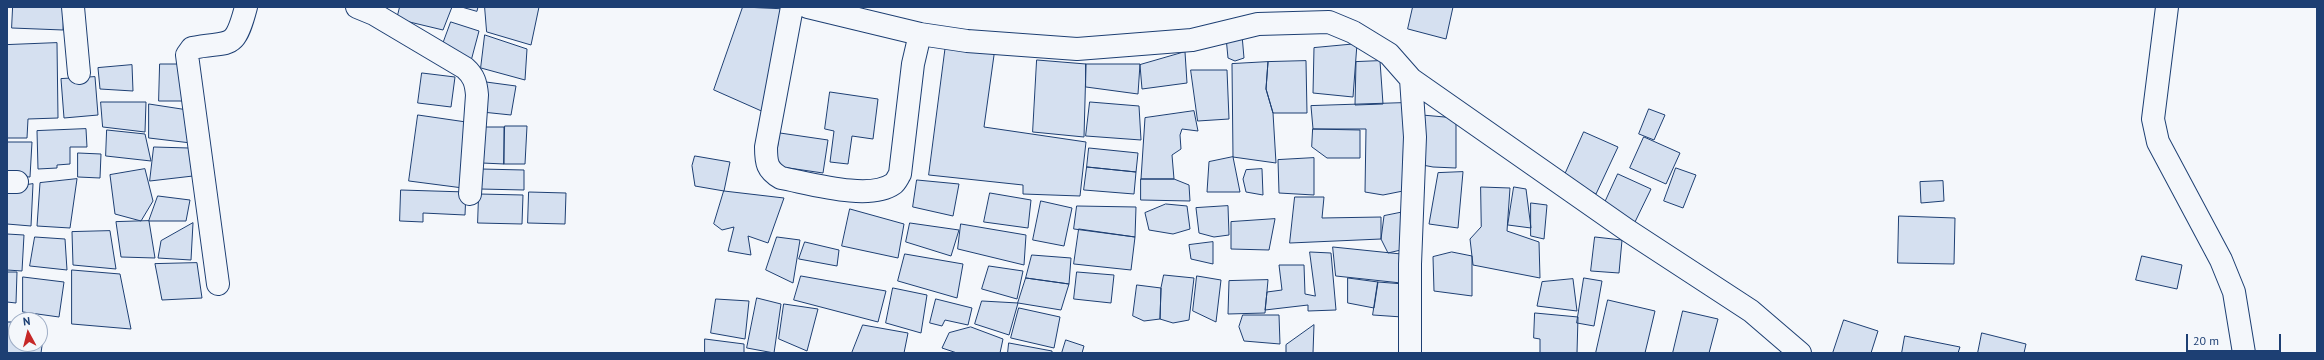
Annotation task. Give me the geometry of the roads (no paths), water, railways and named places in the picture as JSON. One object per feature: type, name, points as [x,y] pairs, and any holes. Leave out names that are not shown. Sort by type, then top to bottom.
[{"type":"street","points":[[73,7],[79,73]]},
{"type":"street","points":[[218,284],[187,55],[192,48],[218,46],[231,41],[236,35],[246,7]]},
{"type":"street","points":[[357,7],[374,14],[459,64],[472,75],[476,84],[477,95],[470,194]]},
{"type":"street","points":[[792,7],[766,147],[766,162],[771,172],[781,178],[861,192],[883,189],[894,183],[900,174],[913,64],[920,34]]},
{"type":"street","points":[[808,7],[920,34],[968,41],[1077,49],[1192,40],[1258,15],[1329,22],[1353,32],[1389,54],[1411,79],[1627,230],[1751,311],[1800,353]]},
{"type":"street","points":[[2167,7],[2153,119],[2156,135],[2158,142],[2221,260],[2229,278],[2238,310],[2244,353]]},
{"type":"street","points":[[1410,353],[1410,264],[1415,137],[1411,79]]}]
